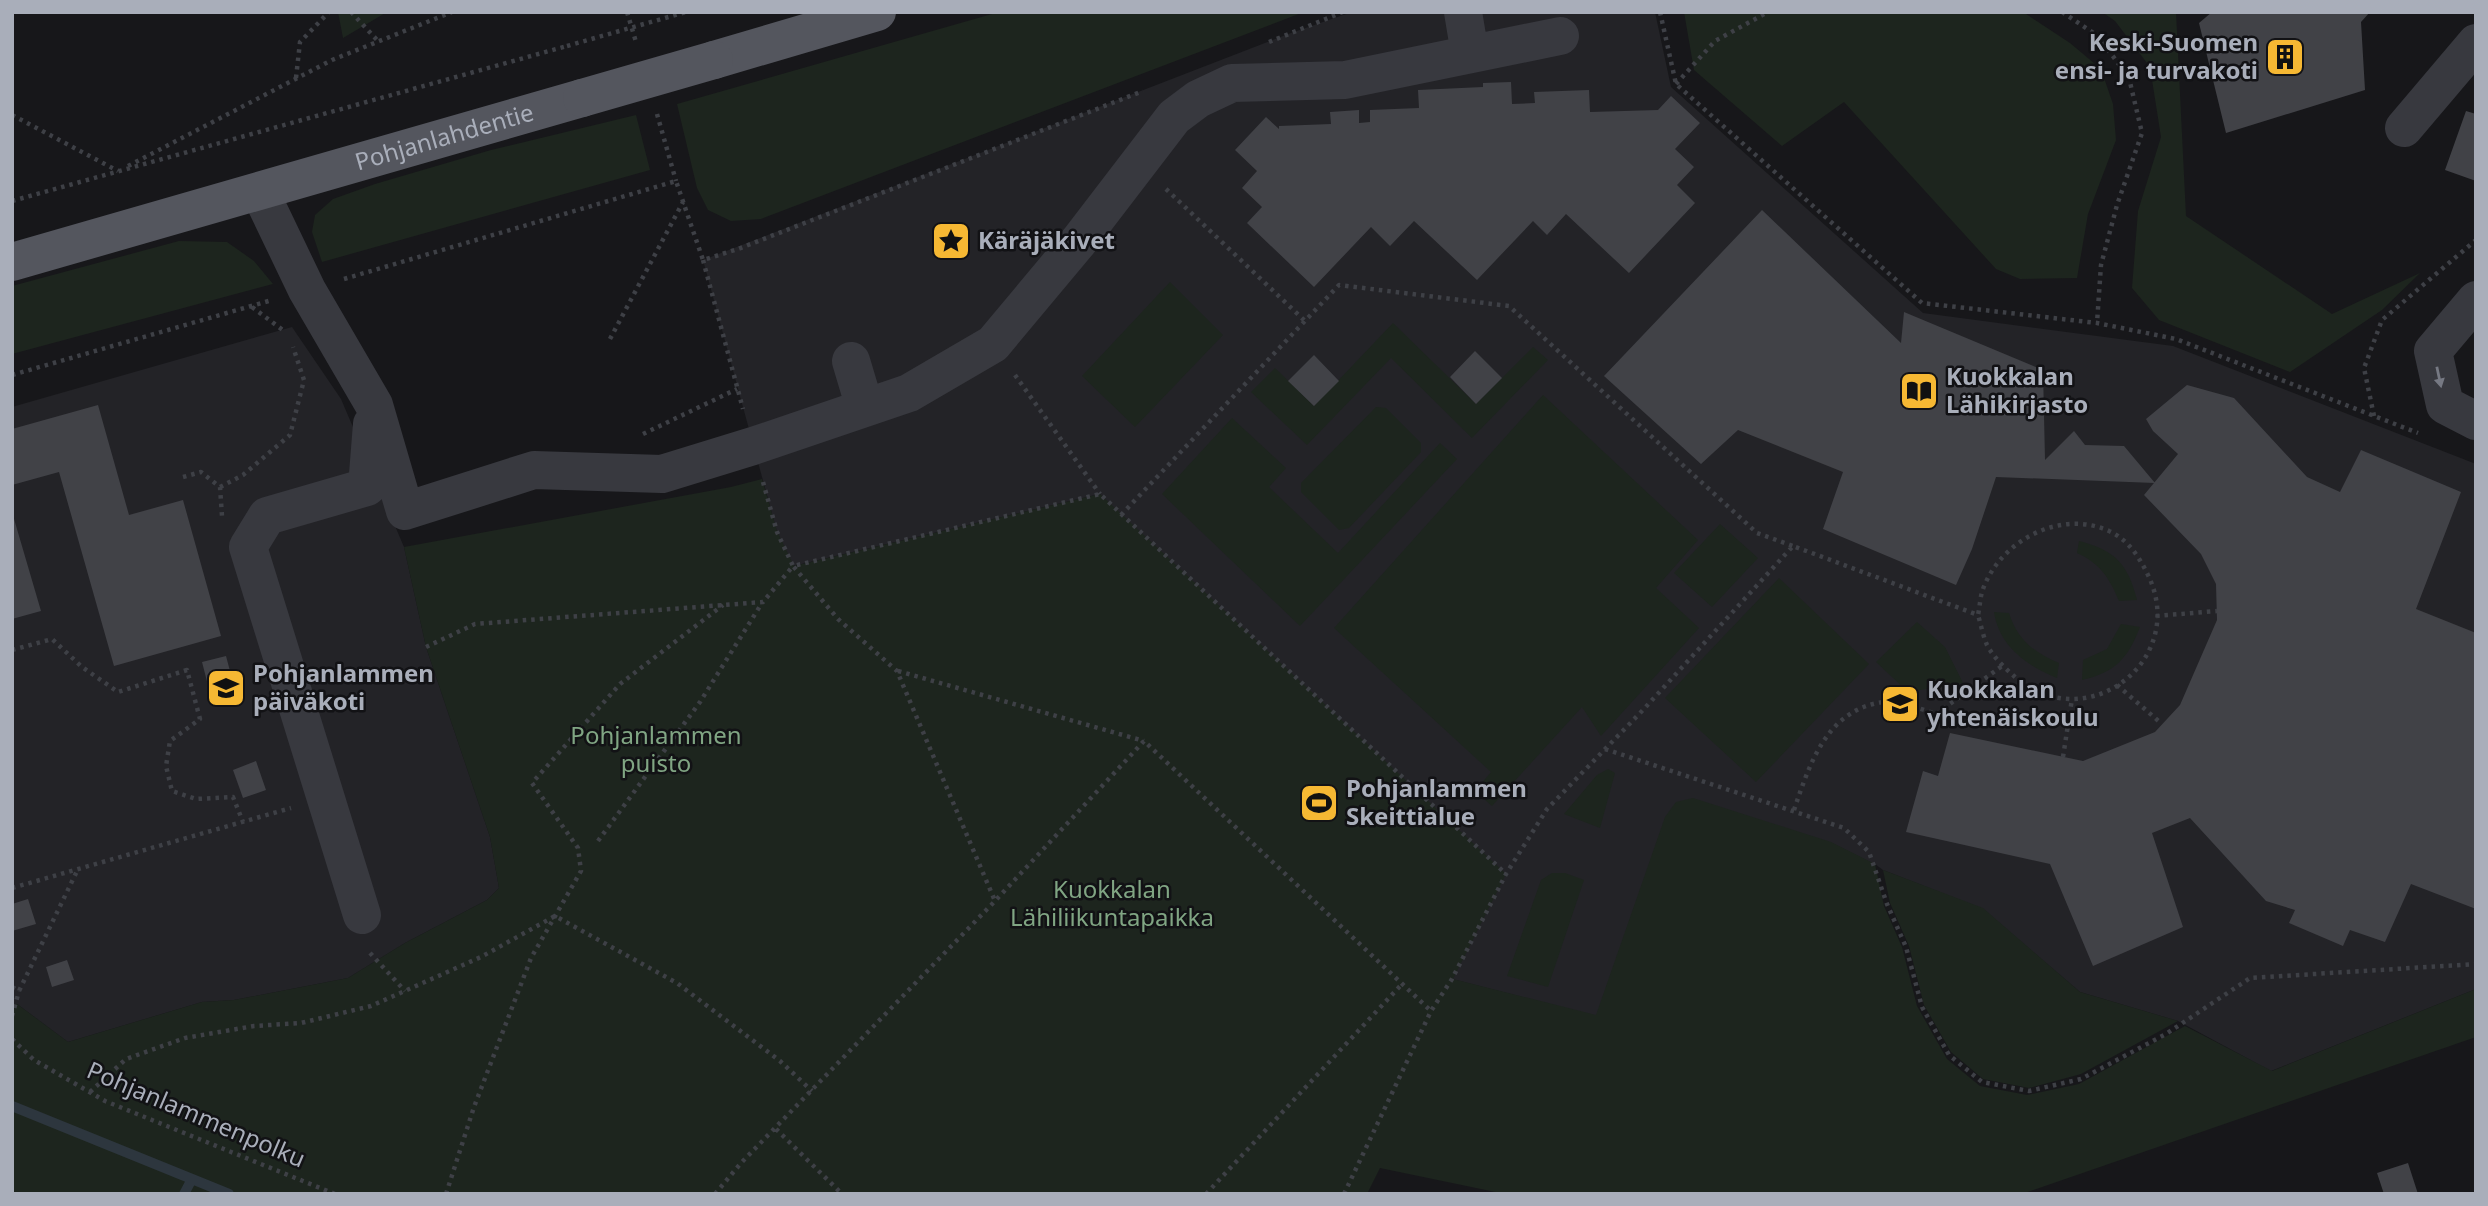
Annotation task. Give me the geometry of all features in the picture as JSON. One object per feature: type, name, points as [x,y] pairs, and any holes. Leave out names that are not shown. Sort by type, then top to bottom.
[{"type":"main road","name":"Pohjanlahdentie","points":[[12,262],[877,12]]},
{"type":"street","points":[[1463,12],[1470,54]]},
{"type":"street","points":[[260,192],[307,290],[374,405],[405,511],[534,470],[662,474],[909,393],[993,344],[1079,241],[1174,117],[1198,99],[1232,83],[1345,80],[1560,36]]},
{"type":"street","points":[[2404,128],[2476,43]]},
{"type":"street","points":[[2476,300],[2434,351],[2445,405],[2476,421]]},
{"type":"street","points":[[851,361],[865,408]]},
{"type":"street","points":[[362,915],[248,547],[267,516],[367,486],[374,405]]},
{"type":"path","points":[[296,78],[300,42],[329,12]]},
{"type":"path","points":[[351,12],[378,41]]},
{"type":"path","points":[[118,171],[332,60],[452,12]]},
{"type":"path","points":[[12,201],[686,12]]},
{"type":"path","points":[[1266,43],[1343,12]]},
{"type":"path","points":[[1660,12],[1676,84],[1922,303],[2097,323],[2176,339],[2374,417],[2364,368],[2382,320],[2476,240]]},
{"type":"path","points":[[1676,84],[1715,41],[1768,12]]},
{"type":"path","points":[[2062,12],[2098,36],[2129,78],[2142,133],[2117,205],[2101,265],[2097,323]]},
{"type":"path","points":[[703,260],[737,250],[1144,90]]},
{"type":"path","points":[[656,110],[676,181],[703,260],[777,531],[793,566],[838,619],[897,671],[995,901]]},
{"type":"path","points":[[12,115],[118,171]]},
{"type":"path","points":[[1139,164],[1305,321]]},
{"type":"path","points":[[12,375],[676,181]]},
{"type":"path","points":[[610,339],[683,202]]},
{"type":"path","points":[[1121,515],[1339,285],[1509,306],[1757,533],[1978,615]]},
{"type":"path","points":[[251,306],[288,334]]},
{"type":"path","points":[[993,344],[1100,494],[1506,874]]},
{"type":"path","points":[[183,477],[201,472],[220,487],[243,475],[290,435],[304,380],[292,345]]},
{"type":"path","points":[[639,436],[737,389]]},
{"type":"path","points":[[598,841],[700,702],[762,602],[793,566],[1100,494]]},
{"type":"path","points":[[2071,522],[2096,525],[2118,535],[2138,555],[2152,582],[2157,631],[2150,652],[2137,672],[2118,685],[2092,697],[2072,699],[2044,696],[2024,685],[2002,666],[1988,646],[1978,615],[1983,588],[2000,559],[2020,541],[2045,529],[2071,522]]},
{"type":"path","points":[[1344,1194],[1431,1011],[1452,979],[1506,874],[1547,808],[1793,546]]},
{"type":"path","points":[[426,647],[475,624],[762,602]]},
{"type":"path","points":[[446,1194],[474,1107],[531,958],[581,871],[578,848],[532,783],[620,684],[723,605]]},
{"type":"path","points":[[2156,616],[2217,611]]},
{"type":"path","points":[[12,650],[52,639],[82,667],[118,692],[187,670],[200,719],[170,741],[166,766],[172,791],[196,799],[233,797],[243,822]]},
{"type":"path","points":[[1794,810],[1810,763],[1827,733],[1852,713],[1878,702],[1905,704],[1936,714],[2002,666]]},
{"type":"path","points":[[897,671],[1144,741],[1431,1011]]},
{"type":"path","points":[[2118,685],[2162,724]]},
{"type":"path","points":[[2063,757],[2072,699]]},
{"type":"path","points":[[715,1194],[741,1163],[995,901],[1144,741]]},
{"type":"path","points":[[1605,749],[1844,828],[1869,852],[1906,947],[1922,1007],[1949,1055],[1982,1082],[2029,1091],[2081,1079],[2166,1034],[2250,978],[2476,964]]},
{"type":"path","points":[[12,888],[301,806]]},
{"type":"path","points":[[12,1016],[19,991],[78,869]]},
{"type":"path","points":[[555,916],[677,983],[780,1060],[812,1091]]},
{"type":"path","points":[[90,1092],[126,1059],[185,1038],[254,1026],[301,1023],[371,1006],[481,957],[555,916]]},
{"type":"path","points":[[1206,1194],[1402,984]]},
{"type":"path","points":[[12,987],[19,991]]},
{"type":"path","name":"Pohjanlammenpolku","points":[[12,1039],[34,1060],[106,1101],[335,1194]]},
{"type":"path","points":[[776,1129],[842,1194]]},
{"type":"shaded area","name":"Kuokkalan yhtenäiskoulu","points":[[1352,12],[1655,12],[1671,87],[1923,313],[2173,346],[2476,464],[2476,989],[2271,1071],[2178,1021],[2080,992],[1983,909],[1883,870],[1875,864],[1745,1122],[1596,1016],[1452,979],[1100,494],[793,566],[777,532],[703,260],[1291,33]]},
{"type":"shaded area","name":"Pohjanlammen päiväkoti","points":[[292,327],[341,399],[404,547],[426,647],[490,837],[499,888],[487,900],[405,943],[348,978],[234,1000],[202,1002],[68,1042],[17,1004],[12,1004],[12,407]]},
{"type":"green space","points":[[338,12],[387,12],[343,38]]},
{"type":"green space","points":[[999,12],[1304,12],[761,219],[731,221],[708,210],[697,188],[677,104]]},
{"type":"green space","points":[[1684,12],[2023,12],[2070,43],[2101,69],[2113,104],[2116,140],[2088,214],[2077,278],[2020,279],[1996,269],[1844,102],[1782,146],[1694,70]]},
{"type":"green space","points":[[2102,12],[2176,12],[2186,216],[2332,314],[2420,273],[2382,310],[2290,372],[2159,320],[2132,288],[2138,211],[2161,137],[2150,67],[2115,21]]},
{"type":"green space","points":[[636,115],[650,170],[322,262],[312,232],[315,215],[333,199],[491,150]]},
{"type":"green space","points":[[179,241],[227,242],[254,261],[273,284],[12,354],[12,286]]},
{"type":"green space","points":[[1170,282],[1223,335],[1135,427],[1082,376]]},
{"type":"green space","points":[[1393,323],[1476,404],[1533,347],[1548,360],[1472,438],[1391,358],[1307,445],[1251,392],[1275,368],[1314,406]]},
{"type":"green space","points":[[1543,395],[1698,540],[1656,588],[1699,628],[1601,736],[1582,707],[1492,806],[1475,791],[1491,772],[1334,628]]},
{"type":"green space","points":[[1376,407],[1386,408],[1421,443],[1421,452],[1349,528],[1339,530],[1301,492],[1301,483]]},
{"type":"green space","points":[[1232,418],[1286,468],[1269,487],[1338,553],[1440,443],[1457,459],[1300,626],[1162,494]]},
{"type":"green space","points":[[762,479],[777,531],[794,566],[1100,494],[1506,874],[1453,979],[1596,1015],[1665,817],[1676,802],[1693,798],[1831,842],[1875,864],[1884,906],[1902,947],[1917,1006],[1947,1059],[1980,1086],[2027,1095],[2079,1084],[2185,1026],[2272,1071],[2476,989],[2476,1037],[2022,1194],[1505,1194],[1380,1168],[1367,1194],[12,1194],[12,1004],[17,1004],[68,1042],[202,1002],[234,1000],[348,978],[405,943],[487,900],[499,888],[490,837],[426,647],[404,547]]},
{"type":"green space","points":[[1720,524],[1758,558],[1712,607],[1674,573]]},
{"type":"green space","points":[[2079,541],[2102,549],[2118,560],[2129,577],[2137,600],[2119,601],[2103,572],[2077,553]]},
{"type":"green space","points":[[1779,578],[1869,664],[1756,782],[1665,698]]},
{"type":"green space","points":[[1994,612],[2009,613],[2012,622],[2028,644],[2059,663],[2057,678],[2025,661],[2008,645]]},
{"type":"green space","points":[[1917,622],[1945,647],[1963,683],[1908,692],[1876,662]]},
{"type":"green space","points":[[2121,624],[2140,627],[2131,647],[2112,668],[2082,680],[2083,660],[2107,649]]},
{"type":"green space","points":[[1608,769],[1615,773],[1600,828],[1564,814],[1597,775]]},
{"type":"green space","points":[[1883,870],[1983,908],[2080,992],[2178,1021],[2081,1074],[2029,1088],[1983,1079],[1951,1052],[1924,1005],[1909,946],[1890,903]]},
{"type":"green space","points":[[1552,873],[1565,873],[1584,880],[1548,987],[1507,976],[1541,880]]},
{"type":"building","name":"Keski-Suomen ensi- ja turvakoti","points":[[2212,12],[2370,12],[2361,22],[2365,90],[2226,133],[2199,23]]},
{"type":"building","points":[[1511,82],[1512,104],[1535,103],[1534,92],[1589,90],[1590,112],[1658,110],[1671,96],[1700,123],[1675,149],[1694,167],[1677,185],[1695,203],[1629,273],[1566,214],[1547,235],[1533,221],[1477,280],[1414,221],[1390,246],[1371,227],[1314,287],[1247,223],[1262,207],[1242,188],[1257,171],[1235,150],[1266,117],[1279,129],[1279,126],[1331,124],[1330,112],[1359,110],[1359,123],[1370,122],[1370,110],[1419,108],[1418,90],[1483,87],[1483,83]]},
{"type":"building","points":[[2466,111],[2476,114],[2476,181],[2445,170]]},
{"type":"building","points":[[1762,210],[1901,343],[1904,312],[2043,370],[2045,460],[2074,431],[2085,445],[2124,446],[2155,483],[1996,477],[1972,549],[1956,585],[1823,529],[1843,472],[1738,430],[1701,464],[1604,376]]},
{"type":"building","points":[[1475,351],[1502,378],[1476,404],[1450,377]]},
{"type":"building","points":[[1314,355],[1339,381],[1314,406],[1288,381]]},
{"type":"building","points":[[2187,385],[2234,398],[2307,477],[2340,492],[2361,450],[2461,492],[2416,609],[2476,633],[2476,909],[2411,884],[2385,942],[2350,930],[2343,946],[2289,923],[2295,910],[2266,901],[2190,818],[2152,833],[2183,927],[2093,966],[2050,864],[1906,832],[1923,771],[1938,776],[1950,733],[2083,761],[2155,732],[2180,705],[2217,620],[2216,584],[2201,554],[2144,495],[2178,454],[2153,431],[2146,419]]},
{"type":"building","points":[[98,405],[129,515],[183,500],[221,636],[114,666],[59,472],[12,485],[12,429]]},
{"type":"building","points":[[12,512],[41,611],[12,619]]},
{"type":"building","points":[[226,656],[234,686],[210,693],[202,662]]},
{"type":"building","points":[[256,761],[266,790],[243,798],[233,770]]},
{"type":"building","points":[[28,899],[36,924],[12,931],[12,904]]},
{"type":"building","points":[[67,960],[74,980],[52,987],[46,967]]},
{"type":"building","points":[[2408,1163],[2418,1194],[2384,1194],[2377,1173]]},
{"type":"waterway","points":[[12,1106],[229,1194]]},
{"type":"waterway","points":[[184,1194],[192,1179]]},
{"type":"place","name":"Keski-Suomen ensi- ja turvakoti","points":[[2285,57]]},
{"type":"place","name":"Käräjäkivet","points":[[951,241]]},
{"type":"place","name":"Kuokkalan Lähikirjasto","points":[[1919,391]]},
{"type":"place","name":"Pohjanlammen päiväkoti","points":[[226,688]]},
{"type":"place","name":"Kuokkalan yhtenäiskoulu","points":[[1900,704]]},
{"type":"place","name":"Pohjanlammen Skeittialue","points":[[1319,803]]},
{"type":"park label","name":"Pohjanlammen puisto","points":[[656,750]]},
{"type":"park label","name":"Kuokkalan Lähiliikuntapaikka","points":[[1112,904]]}]
